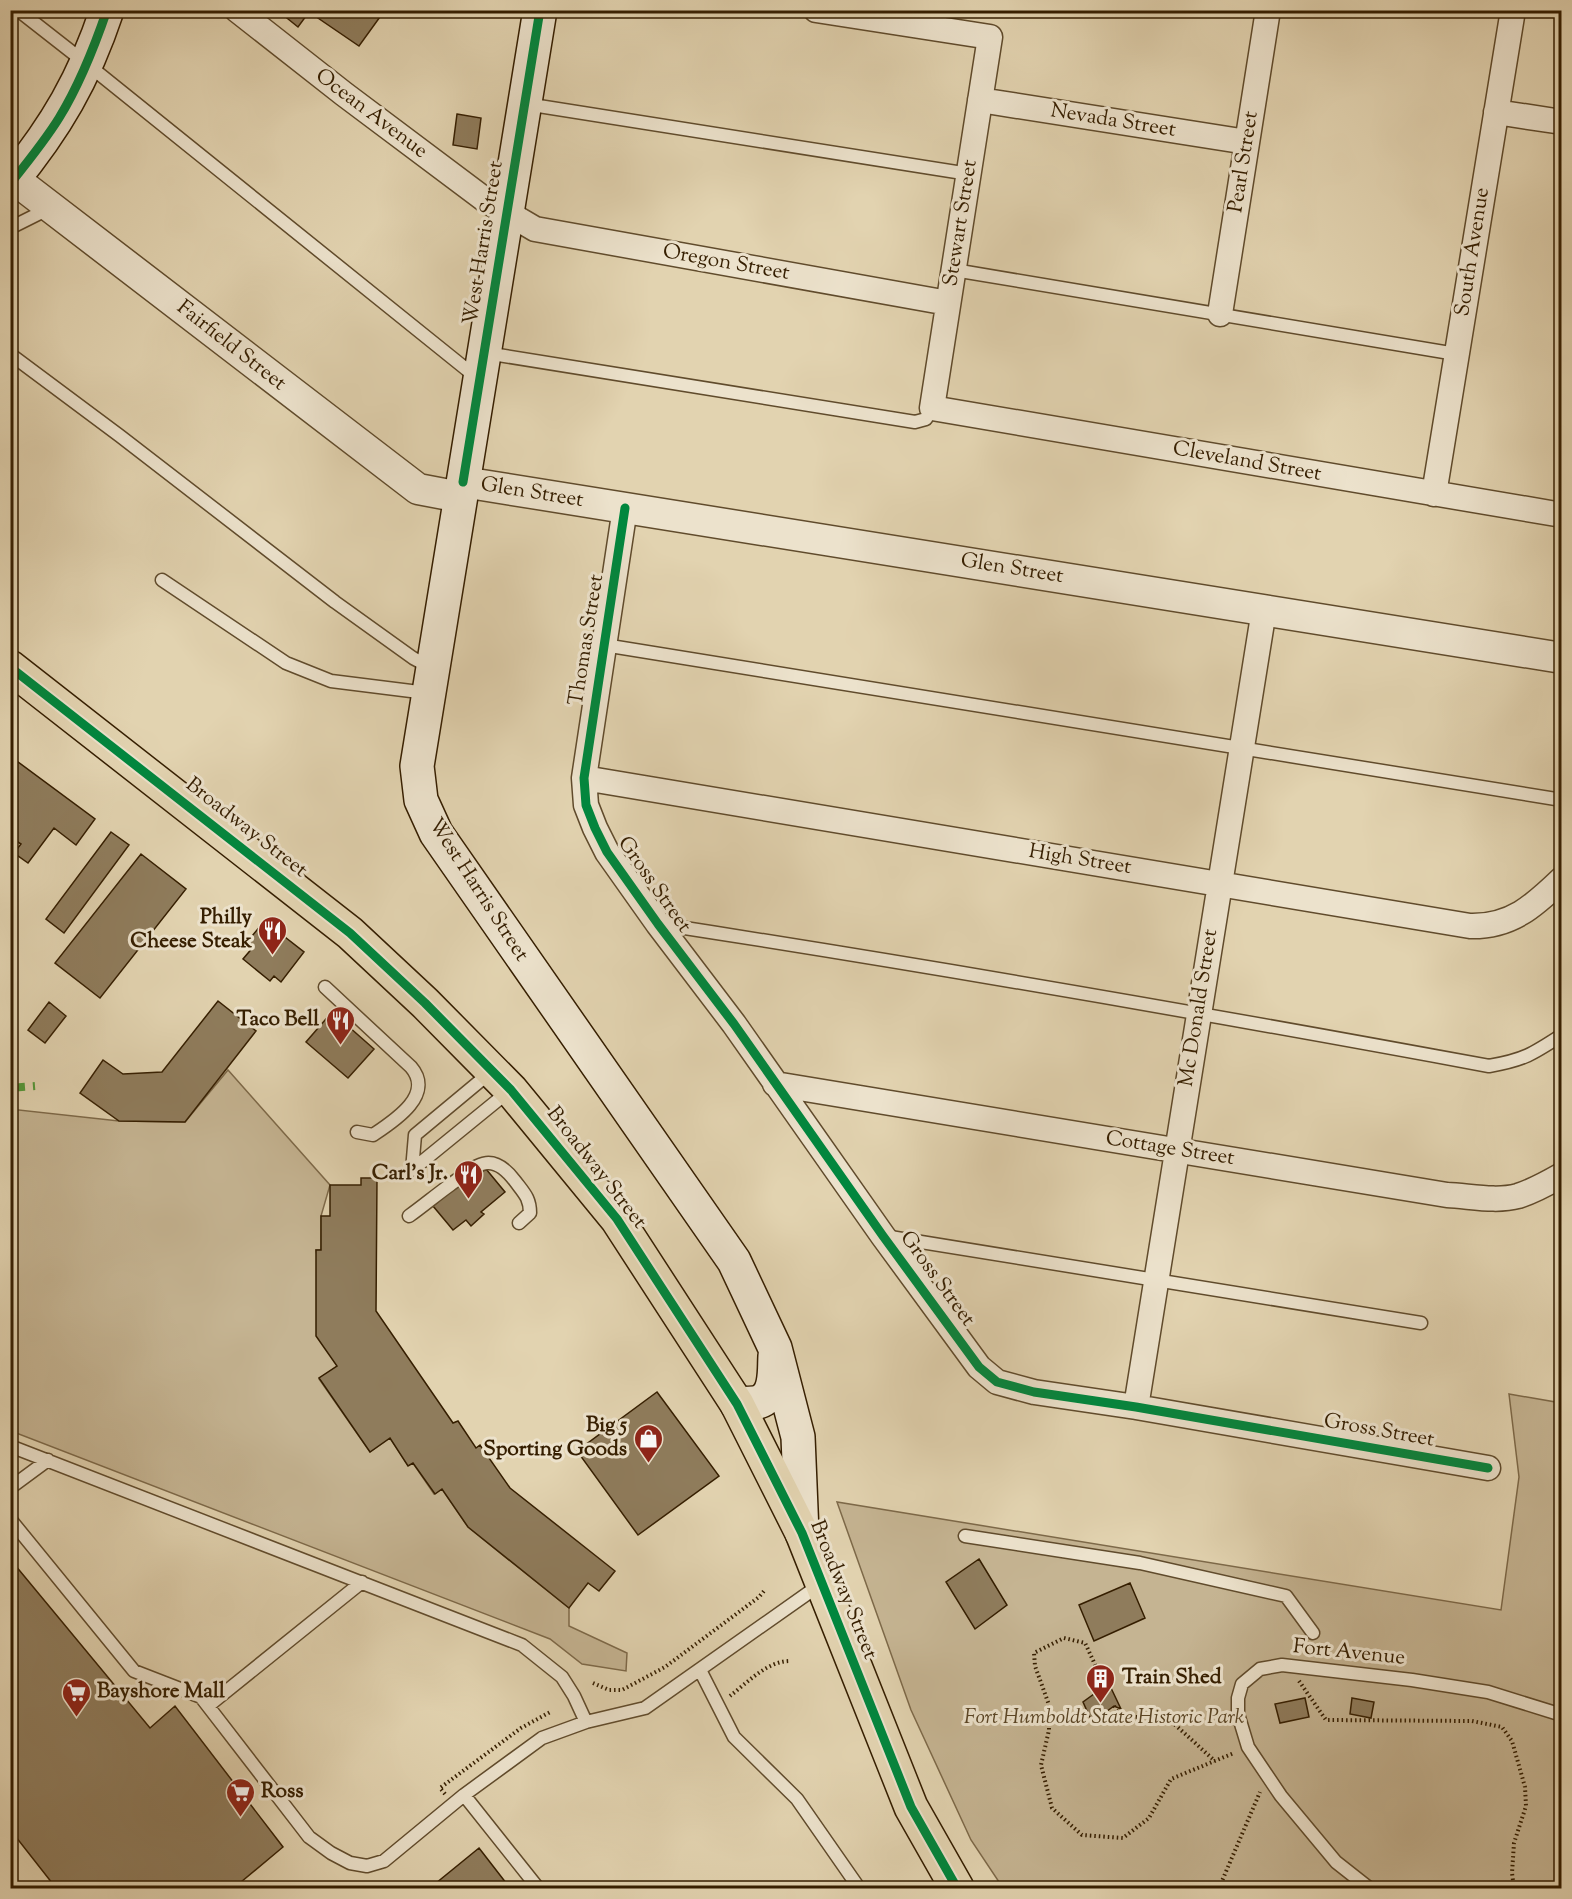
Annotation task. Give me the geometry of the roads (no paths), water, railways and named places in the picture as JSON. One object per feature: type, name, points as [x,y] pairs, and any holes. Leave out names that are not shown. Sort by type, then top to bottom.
[{"type":"highway","name":"Broadway Street","points":[[10,667],[350,933],[425,1003],[502,1080],[617,1219],[737,1404],[802,1533],[911,1807],[957,1888]]},
{"type":"main road","points":[[12,179],[59,117],[87,64],[107,10]]},
{"type":"main road","name":"West Harris Street","points":[[540,10],[417,766],[422,800],[436,833],[734,1261],[775,1348],[798,1437],[802,1533]]},
{"type":"main road","name":"West Harris Street","points":[[737,1404],[760,1402],[770,1394],[775,1348]]},
{"type":"street","name":"Ocean Avenue","points":[[237,10],[484,199],[508,213]]},
{"type":"street","name":"Stewart Street","points":[[816,10],[990,37],[932,408]]},
{"type":"street","name":"Pearl Street","points":[[1220,314],[1268,10]]},
{"type":"street","name":"South Avenue","points":[[1434,494],[1513,10]]},
{"type":"street","name":"Nevada Street","points":[[980,100],[1247,142]]},
{"type":"street","points":[[1496,112],[1562,122]]},
{"type":"street","name":"Fairfield Street","points":[[12,179],[418,489],[461,490]]},
{"type":"street","name":"Oregon Street","points":[[508,213],[535,229],[948,303]]},
{"type":"street","name":"Cleveland Street","points":[[932,408],[1562,515]]},
{"type":"street","name":"Glen Street","points":[[461,490],[625,508],[1562,657]]},
{"type":"street","name":"Thomas Street","points":[[584,778],[625,508]]},
{"type":"street","name":"Mc Donald Street","points":[[1136,1407],[1264,610]]},
{"type":"street","name":"High Street","points":[[584,778],[1470,926],[1502,923],[1539,901],[1562,879]]},
{"type":"street","name":"Gross Street","points":[[584,778],[586,805],[608,852],[658,924],[734,1024],[883,1236],[980,1367],[997,1382],[1034,1392],[1136,1407],[1488,1468]]},
{"type":"street","name":"Cottage Street","points":[[775,1084],[1447,1195],[1501,1199],[1519,1196],[1540,1188],[1562,1175]]},
{"type":"lane","points":[[18,10],[482,366],[915,422],[926,418],[932,408]]},
{"type":"lane","points":[[525,104],[969,174]]},
{"type":"lane","points":[[10,228],[51,207]]},
{"type":"lane","points":[[954,270],[1456,354]]},
{"type":"lane","points":[[10,354],[130,443],[335,602],[413,658],[430,680]]},
{"type":"lane","points":[[162,580],[286,663],[331,681],[430,680]]},
{"type":"lane","points":[[604,645],[1562,800]]},
{"type":"lane","points":[[658,924],[849,953],[1198,1012],[1489,1066],[1514,1062],[1533,1054],[1562,1035]]},
{"type":"lane","points":[[325,987],[417,1074],[419,1084],[417,1097],[373,1135],[357,1132]]},
{"type":"lane","points":[[502,1080],[412,1170],[415,1135],[502,1080]]},
{"type":"lane","points":[[409,1216],[470,1168],[484,1163],[493,1163],[500,1165],[508,1172],[530,1201],[530,1213],[519,1222]]},
{"type":"lane","points":[[883,1236],[1421,1323]]},
{"type":"lane","points":[[10,1446],[522,1645],[562,1677],[586,1722]]},
{"type":"lane","points":[[10,1488],[48,1460]]},
{"type":"lane","points":[[10,1519],[135,1671],[201,1697],[309,1837],[350,1863],[367,1866],[384,1861],[464,1795],[542,1738],[586,1722],[645,1708],[823,1582]]},
{"type":"lane","points":[[965,1536],[1140,1563],[1286,1596],[1313,1633]]},
{"type":"lane","points":[[208,1706],[362,1582]]},
{"type":"lane","name":"Fort Avenue","points":[[1370,1888],[1336,1862],[1281,1796],[1248,1747],[1238,1714],[1238,1698],[1242,1684],[1260,1669],[1288,1666],[1412,1680],[1488,1692],[1562,1715]]},
{"type":"lane","points":[[700,1670],[734,1737],[797,1798],[860,1888]]},
{"type":"lane","points":[[464,1795],[538,1888]]},
{"type":"lane","points":[[10,1884],[14,1888]]},
{"type":"place","name":"Philly Cheese Steak","points":[[273,956]]},
{"type":"place","name":"Taco Bell","points":[[340,1046]]},
{"type":"place","name":"Carl's Jr.","points":[[469,1200]]},
{"type":"place","name":"Big 5 Sporting Goods","points":[[648,1464]]},
{"type":"place","name":"Train Shed","points":[[1101,1704]]},
{"type":"place","name":"Bayshore Mall","points":[[76,1718]]},
{"type":"place","name":"Ross","points":[[240,1818]]},
{"type":"park label","name":"Fort Humboldt State Historic Park","points":[[1104,1718]]}]
